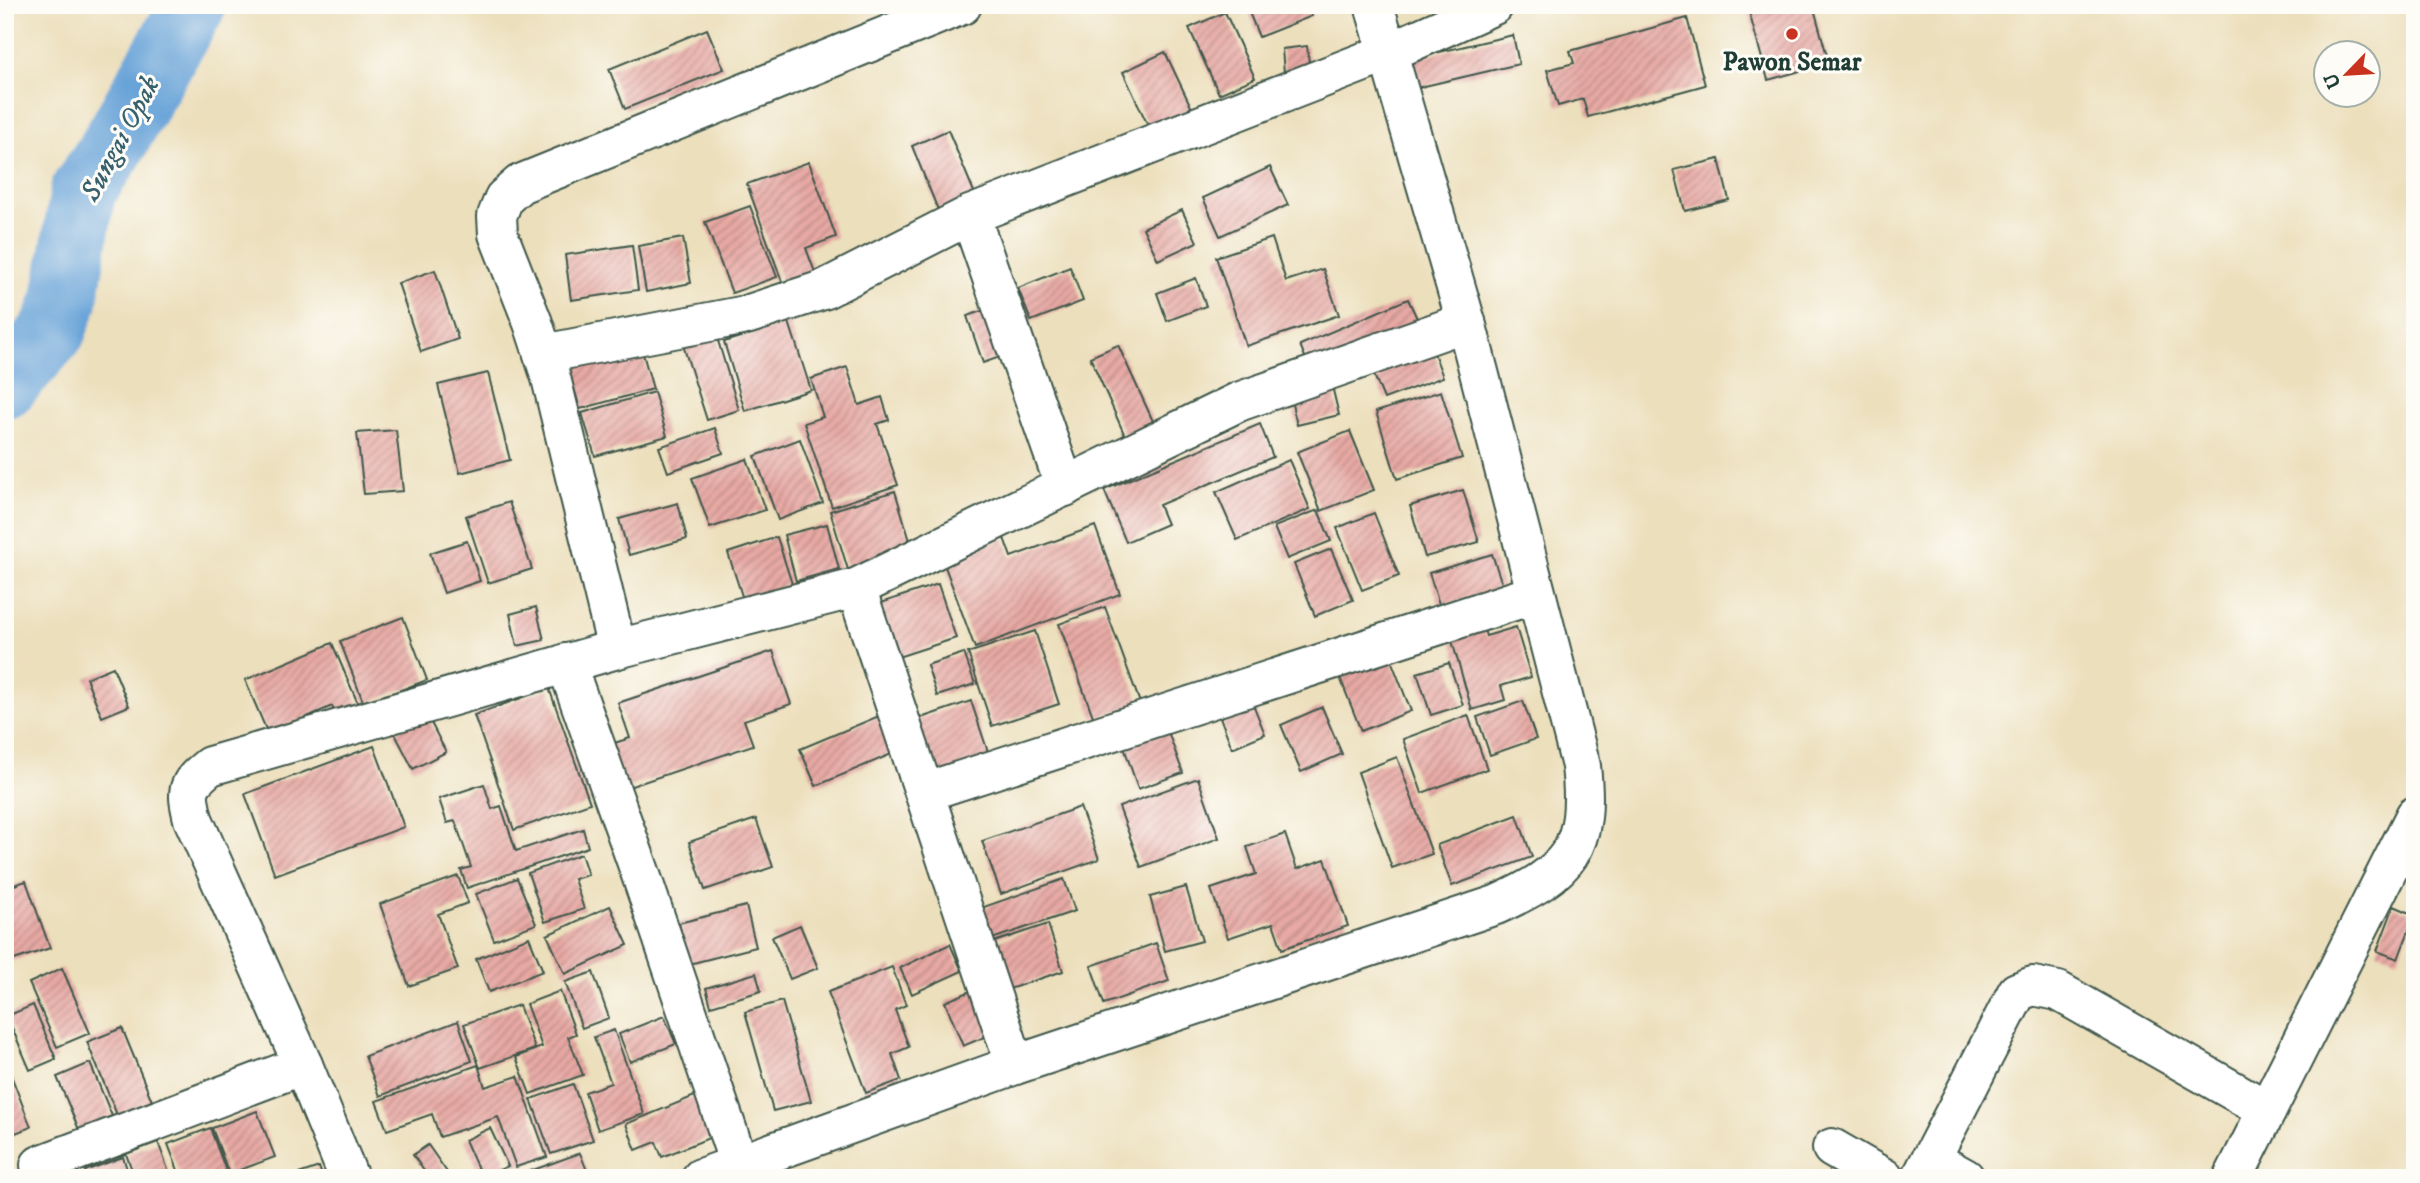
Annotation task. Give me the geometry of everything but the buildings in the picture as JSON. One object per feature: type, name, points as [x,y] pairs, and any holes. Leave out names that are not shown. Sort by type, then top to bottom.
[{"type":"street","points":[[617,649],[543,354],[498,234],[497,216],[504,198],[520,184],[962,5]]},
{"type":"street","points":[[701,1178],[1014,1065],[1496,905],[1550,877],[1574,846],[1581,827],[1585,798],[1581,766],[1466,322],[1374,5]]},
{"type":"street","points":[[543,354],[746,315],[823,290],[970,215],[1387,52],[1494,5]]},
{"type":"street","points":[[970,215],[1065,487]]},
{"type":"street","points":[[349,1178],[303,1065],[193,819],[187,795],[195,778],[211,766],[230,758],[617,649],[856,589],[1238,402],[1466,322]]},
{"type":"street","points":[[856,589],[1014,1065]]},
{"type":"street","points":[[925,792],[1535,594]]},
{"type":"street","points":[[566,663],[739,1164]]},
{"type":"street","points":[[2233,1178],[2267,1110],[2401,879],[2415,816]]},
{"type":"street","points":[[1965,1178],[1926,1168],[2017,992],[2033,986],[2058,991],[2267,1110]]},
{"type":"street","points":[[40,1165],[303,1065]]},
{"type":"street","points":[[1832,1148],[1884,1178]]},
{"type":"waterway","name":"Sungai Opak","points":[[5,385],[53,331],[65,300],[83,191],[110,151],[193,5]]},
{"type":"place","name":"Pawon Semar","points":[[1792,34]]}]
